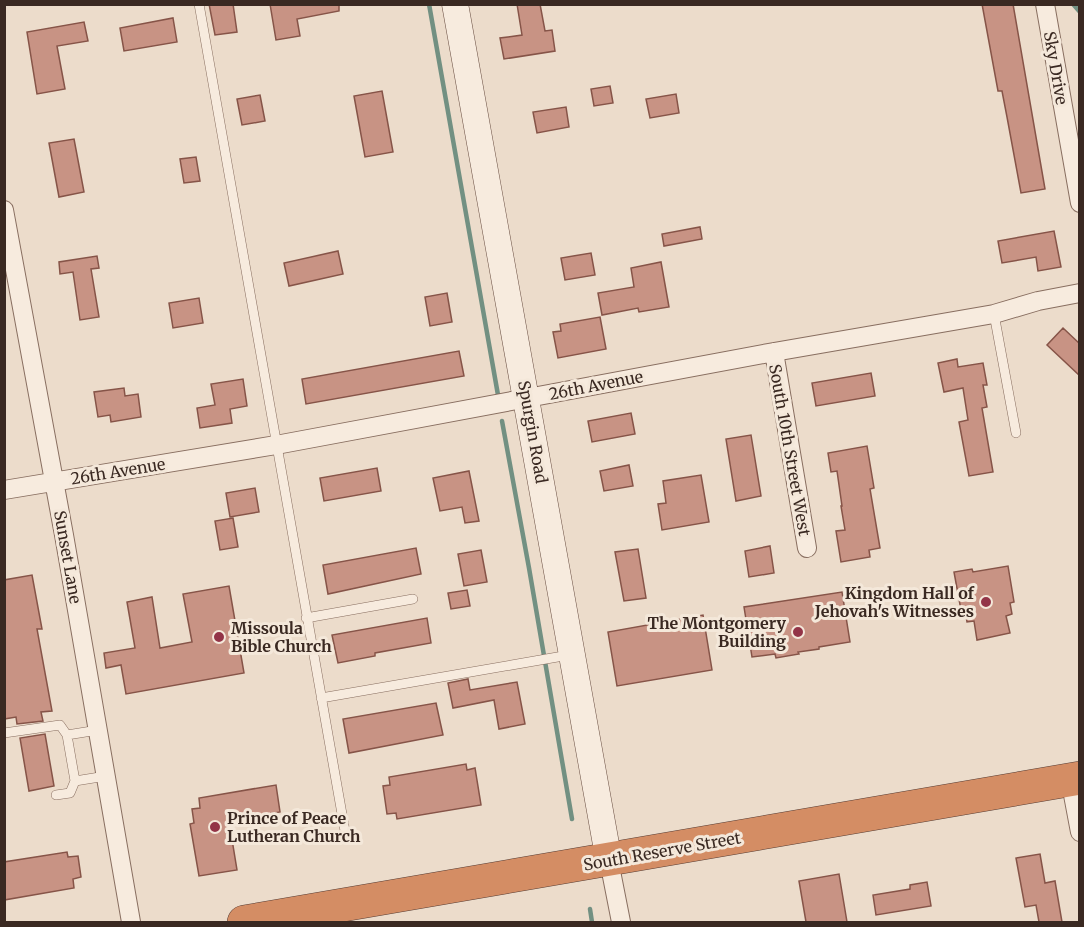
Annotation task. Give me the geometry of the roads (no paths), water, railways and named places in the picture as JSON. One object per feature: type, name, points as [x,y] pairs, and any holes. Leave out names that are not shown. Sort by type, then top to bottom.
[{"type":"highway","name":"South Reserve Street","points":[[244,922],[609,861],[1075,778]]},
{"type":"street","name":"Spurgin Road","points":[[455,4],[609,861]]},
{"type":"street","name":"Sky Drive","points":[[1046,4],[1080,203]]},
{"type":"street","name":"Sunset Lane","points":[[4,210],[131,922]]},
{"type":"street","name":"26th Avenue","points":[[4,490],[276,445],[774,352],[994,314],[1038,301],[1080,293]]},
{"type":"street","name":"South 10th Street West","points":[[774,352],[807,548]]},
{"type":"street","points":[[1075,778],[1080,832]]},
{"type":"street","points":[[609,861],[621,922]]},
{"type":"lane","points":[[199,4],[345,831]]},
{"type":"lane","points":[[994,314],[1016,433]]},
{"type":"lane","points":[[306,618],[413,599]]},
{"type":"lane","points":[[321,698],[573,654]]},
{"type":"lane","points":[[4,733],[60,725],[68,735],[75,781],[70,793],[56,795]]},
{"type":"lane","points":[[68,735],[98,730]]},
{"type":"lane","points":[[75,781],[106,776]]},
{"type":"waterway","points":[[429,4],[498,395]]},
{"type":"waterway","points":[[1073,4],[1080,12]]},
{"type":"waterway","points":[[502,421],[572,819]]},
{"type":"waterway","points":[[590,909],[592,922]]},
{"type":"place","name":"Kingdom Hall of Jehovah's Witnesses","points":[[986,602]]},
{"type":"place","name":"The Montgomery Building","points":[[798,632]]},
{"type":"place","name":"Missoula Bible Church","points":[[219,637]]},
{"type":"place","name":"Prince of Peace Lutheran Church","points":[[215,827]]}]
